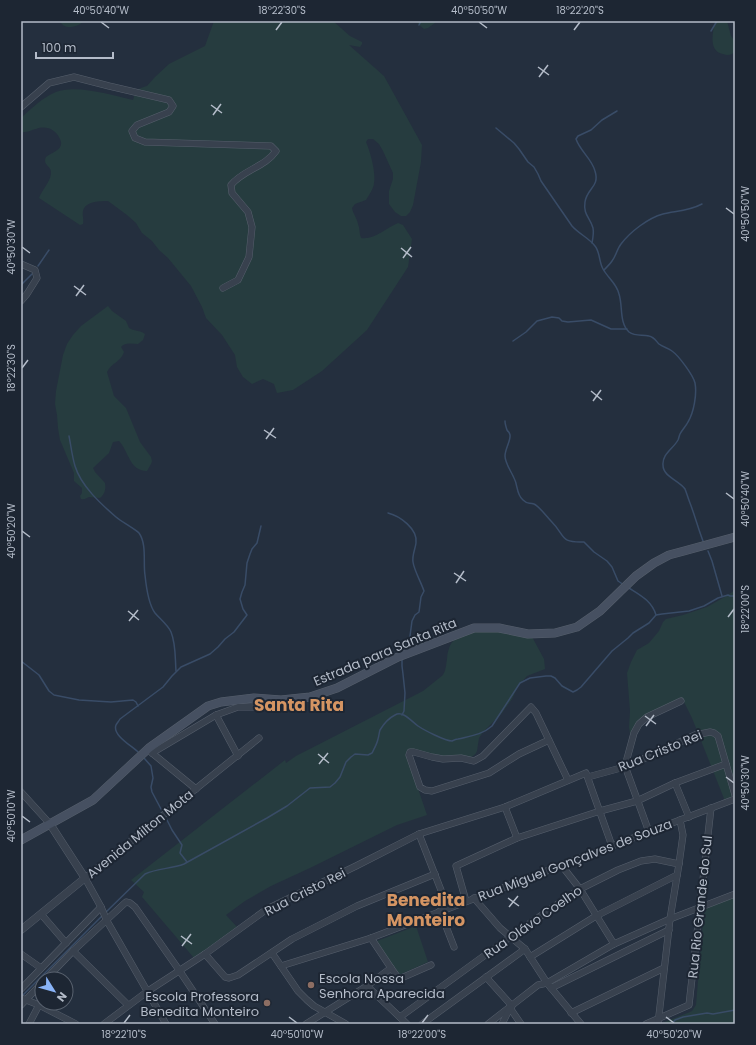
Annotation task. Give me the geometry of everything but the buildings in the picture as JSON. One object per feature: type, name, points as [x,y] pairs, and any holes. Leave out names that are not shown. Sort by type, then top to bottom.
[{"type":"main road","name":"Estrada para Santa Rita","points":[[21,840],[94,800],[151,750],[208,706],[221,702],[254,698],[281,700],[310,697],[337,688],[398,657],[474,628],[499,628],[528,634],[555,633],[577,627],[600,611],[636,576],[654,563],[669,555],[684,550],[735,537]]},
{"type":"street","points":[[21,107],[49,83],[74,76],[169,100],[173,106],[169,112],[137,125],[132,131],[135,138],[145,142],[271,146],[276,151],[271,157],[235,179],[231,185],[232,194],[248,212],[252,227],[249,257],[238,280],[223,288]]},
{"type":"street","points":[[21,264],[35,270],[37,278],[21,301]]},
{"type":"street","points":[[196,789],[151,750],[216,716],[238,707],[276,707],[281,700]]},
{"type":"street","points":[[649,832],[625,766],[634,733],[639,724],[647,718],[681,701]]},
{"type":"street","points":[[549,740],[519,754],[489,773],[432,791],[420,787],[409,755],[410,752],[414,752],[443,759],[460,758],[474,761],[483,756],[531,707],[536,712],[568,780]]},
{"type":"street","points":[[216,716],[238,756]]},
{"type":"street","name":"Rua Cristo Rei","points":[[104,1024],[148,990],[205,954],[267,909],[419,834],[505,807],[568,780],[625,766],[695,735],[710,732],[718,736],[735,795]]},
{"type":"street","name":"Avenida Milton Mota","points":[[21,930],[259,738]]},
{"type":"street","points":[[466,901],[456,866],[517,838],[638,800],[675,783],[726,764]]},
{"type":"street","points":[[587,775],[612,846]]},
{"type":"street","name":"Rua Miguel Gonçalves de Souza","points":[[675,783],[689,817]]},
{"type":"street","points":[[21,792],[50,824],[85,878],[166,1024]]},
{"type":"street","name":"Rua Miguel Gonçalves de Souza","points":[[281,966],[371,938],[735,799]]},
{"type":"street","points":[[505,807],[517,838]]},
{"type":"street","name":"Rua Rio Grande do Sul","points":[[658,1021],[689,1005],[711,808]]},
{"type":"street","points":[[646,1024],[658,1021],[670,919],[683,835],[680,820]]},
{"type":"street","points":[[419,834],[448,908]]},
{"type":"street","name":"Rua Olávo Coelho","points":[[400,1017],[510,937],[580,889],[618,870],[641,861],[655,859],[679,864]]},
{"type":"street","points":[[562,866],[580,889],[614,944]]},
{"type":"street","points":[[205,954],[225,977],[229,978],[238,975],[292,938],[357,906],[435,874]]},
{"type":"street","points":[[530,957],[596,916],[678,875]]},
{"type":"street","points":[[488,1024],[538,985],[546,983],[614,944],[670,919],[735,894]]},
{"type":"street","points":[[474,898],[500,928],[525,949],[546,983],[580,1024]]},
{"type":"street","points":[[54,971],[126,902],[130,903],[179,970],[215,1024]]},
{"type":"street","points":[[21,988],[102,909]]},
{"type":"street","points":[[440,912],[454,947]]},
{"type":"street","points":[[40,914],[66,943]]},
{"type":"street","points":[[551,988],[669,930]]},
{"type":"street","points":[[371,938],[399,980],[431,965]]},
{"type":"street","points":[[422,1024],[525,949]]},
{"type":"street","points":[[73,951],[128,1005]]},
{"type":"street","points":[[272,953],[298,991],[307,1000],[314,1006],[346,1024]]},
{"type":"street","points":[[21,954],[41,968]]},
{"type":"street","points":[[306,1024],[367,986],[391,968]]},
{"type":"street","points":[[571,1013],[664,968]]},
{"type":"street","points":[[486,977],[511,1007],[521,1024]]},
{"type":"street","points":[[367,986],[407,1024]]},
{"type":"street","points":[[34,991],[23,1001],[34,1005]]},
{"type":"street","points":[[502,1024],[511,1007]]},
{"type":"street","points":[[29,1024],[36,1011]]},
{"type":"street","points":[[49,1011],[76,1024]]},
{"type":"green space","points":[[60,21],[84,21],[78,25],[68,27]]},
{"type":"green space","points":[[214,21],[333,21],[350,36],[362,42],[360,47],[349,45],[384,76],[422,145],[421,162],[413,205],[410,212],[406,216],[401,216],[395,212],[389,204],[389,191],[393,179],[393,173],[383,151],[379,144],[373,139],[368,139],[366,142],[372,162],[374,185],[366,200],[355,204],[352,208],[359,228],[360,236],[361,238],[371,237],[398,223],[403,225],[412,239],[408,267],[367,330],[322,371],[293,390],[277,393],[274,384],[263,379],[252,384],[243,377],[237,367],[235,355],[222,335],[206,318],[191,286],[168,258],[142,233],[136,223],[127,215],[108,201],[94,202],[90,203],[84,208],[83,224],[80,225],[39,198],[51,174],[50,169],[45,162],[46,157],[61,146],[60,139],[54,131],[47,128],[21,132],[21,118],[42,100],[56,92],[74,89],[84,90],[105,93],[133,100],[137,90],[147,86],[169,64],[205,46]]},
{"type":"green space","points":[[417,21],[435,21],[435,23],[424,29],[418,24]]},
{"type":"green space","points":[[715,21],[727,21],[731,36],[735,41],[735,52],[732,54],[725,55],[715,49],[713,45],[713,30]]},
{"type":"green space","points":[[108,306],[112,311],[126,321],[129,328],[145,334],[143,340],[138,344],[127,344],[121,347],[124,352],[123,355],[107,372],[114,396],[126,408],[140,442],[151,457],[152,461],[147,471],[136,468],[119,441],[113,442],[109,453],[93,468],[105,483],[104,493],[100,498],[89,497],[81,499],[80,496],[82,493],[82,488],[74,481],[74,473],[60,440],[55,404],[56,391],[63,355],[67,344],[81,326]]},
{"type":"green space","points":[[735,590],[735,801],[727,806],[692,718],[682,698],[644,723],[633,740],[631,739],[629,727],[630,711],[627,673],[637,650],[649,643],[659,631],[666,619],[707,607]]},
{"type":"green space","points":[[475,630],[530,633],[544,659],[545,669],[527,676],[518,686],[512,699],[502,713],[479,738],[477,751],[474,756],[452,759],[411,751],[406,753],[427,815],[397,825],[271,886],[245,901],[226,915],[237,927],[194,958],[142,897],[144,892],[131,880],[285,760],[286,763],[296,756],[423,691],[443,675],[446,667],[448,652],[452,642],[455,639]]},
{"type":"green space","points":[[735,897],[735,1024],[662,1024],[692,1011],[696,1005],[704,909]]},
{"type":"green space","points":[[416,926],[428,962],[399,975],[377,941]]},
{"type":"waterway","points":[[419,25],[421,21]]},
{"type":"waterway","points":[[711,31],[717,21]]},
{"type":"waterway","points":[[592,243],[593,228],[585,210],[585,202],[586,197],[595,184],[596,176],[591,163],[576,139],[578,136],[591,130],[602,120],[617,111]]},
{"type":"waterway","points":[[496,128],[514,143],[528,162],[534,167],[541,181],[572,226],[597,248],[603,269],[618,290],[622,319],[629,332],[652,337],[659,344],[675,353],[694,380],[696,392],[692,413],[678,440],[664,458],[663,465],[666,473],[685,489],[703,541]]},
{"type":"waterway","points":[[604,270],[613,259],[625,239],[645,222],[663,214],[702,204]]},
{"type":"waterway","points":[[38,266],[49,250]]},
{"type":"waterway","points":[[21,285],[32,274]]},
{"type":"waterway","points":[[513,341],[526,332],[537,321],[552,317],[568,322],[591,320],[611,329],[627,329]]},
{"type":"waterway","points":[[505,421],[510,437],[505,453],[505,459],[521,498],[538,507],[556,526],[564,538],[570,541],[584,542],[594,552],[607,561],[612,567],[618,581],[624,585]]},
{"type":"waterway","points":[[69,436],[75,466],[82,481],[110,512],[137,531],[141,537],[144,548],[144,570],[149,600],[155,613],[170,629],[175,646],[176,671]]},
{"type":"waterway","points":[[388,513],[403,520],[414,533],[416,543],[413,562],[424,591],[421,597],[419,612],[415,615],[412,621],[410,636],[403,651]]},
{"type":"waterway","points":[[138,752],[117,733],[116,725],[120,719],[163,687],[181,667],[210,654],[234,632],[247,615],[243,609],[240,599],[245,585],[247,563],[252,549],[257,543],[261,526]]},
{"type":"waterway","points":[[708,551],[722,596]]},
{"type":"waterway","points":[[629,588],[649,602],[656,615]]},
{"type":"waterway","points":[[105,913],[145,874],[184,864],[287,806],[310,788],[330,787],[340,777],[346,762],[351,757],[355,754],[368,755],[372,753],[377,743],[380,730],[386,722],[395,715],[404,715],[421,728],[449,741],[480,733],[492,726],[520,683],[530,678],[551,676],[555,678],[562,686],[573,692],[581,687],[612,651],[633,633],[649,623],[656,615],[689,611],[704,606],[718,598],[728,595],[735,596]]},
{"type":"waterway","points":[[402,660],[405,693],[404,711],[402,715]]},
{"type":"waterway","points":[[21,661],[39,675],[49,691],[54,695],[79,700],[111,702],[133,700],[138,706]]},
{"type":"waterway","points":[[144,758],[151,766],[153,778],[151,787],[152,792],[161,809]]},
{"type":"waterway","points":[[167,820],[182,845],[180,853],[187,862]]},
{"type":"waterway","points":[[22,996],[103,915]]},
{"type":"waterway","points":[[672,1024],[675,1020],[683,1017],[735,1010]]},
{"type":"place","name":"Escola Nossa Senhora Aparecida","points":[[311,985]]},
{"type":"place","name":"Escola Professora Benedita Monteiro","points":[[267,1003]]},
{"type":"district","name":"Santa Rita","points":[[299,705]]},
{"type":"district","name":"Benedita Monteiro","points":[[426,910]]}]
